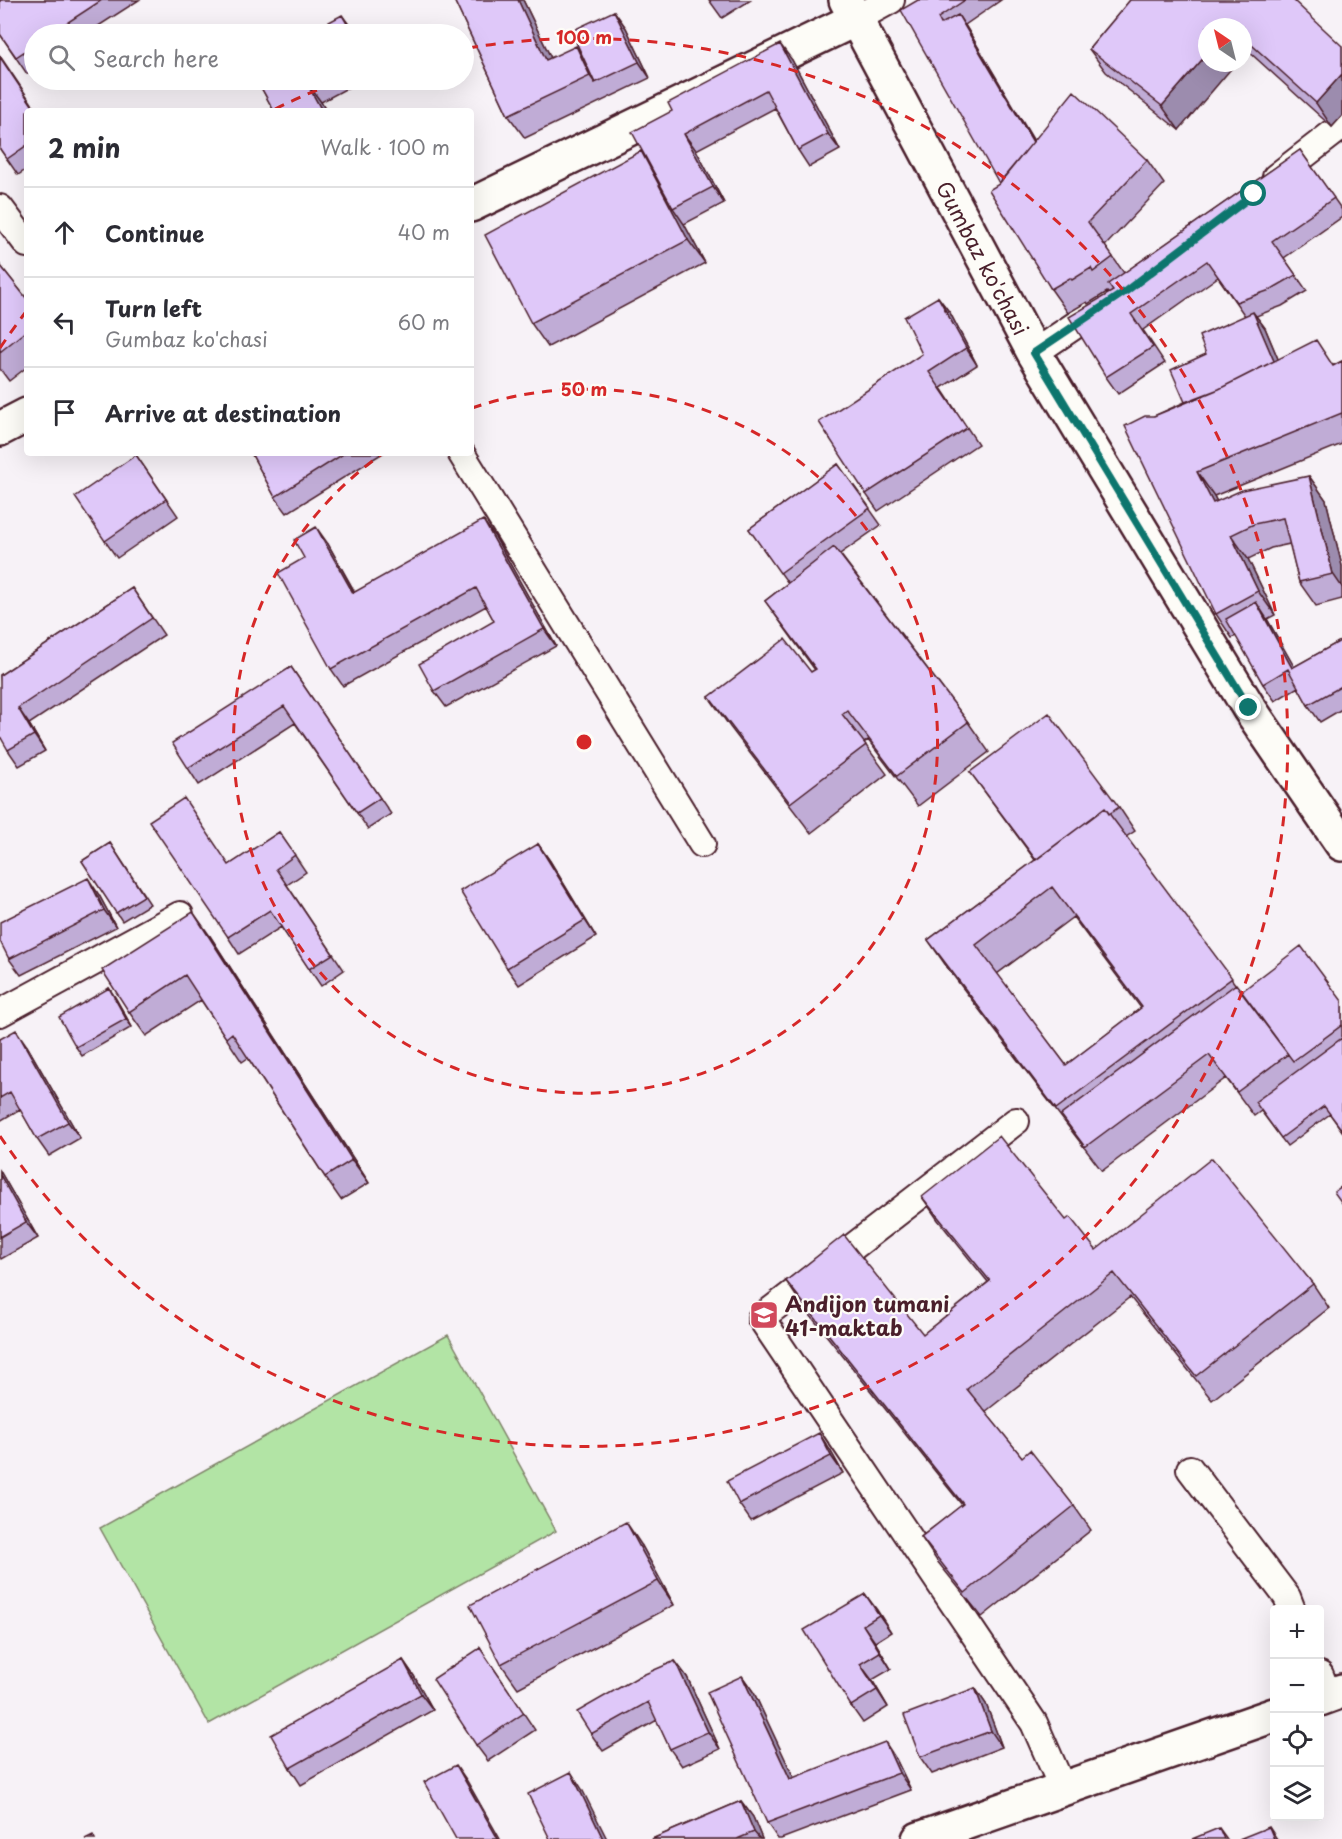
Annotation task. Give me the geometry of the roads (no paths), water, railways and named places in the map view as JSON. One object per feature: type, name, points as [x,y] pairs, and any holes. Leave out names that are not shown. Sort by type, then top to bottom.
[{"type":"main road","points":[[474,203],[851,9]]},
{"type":"main road","name":"Gumbaz ko'chasi","points":[[851,9],[1034,353],[1249,708],[1342,844]]},
{"type":"main road","points":[[0,429],[24,417]]},
{"type":"main road","points":[[919,1839],[1270,1717]]},
{"type":"lane","points":[[851,9],[891,0]]},
{"type":"lane","points":[[1254,194],[1342,126]]},
{"type":"lane","points":[[0,208],[24,240]]},
{"type":"lane","points":[[1034,353],[1126,291]]},
{"type":"lane","points":[[463,456],[702,844]]},
{"type":"lane","points":[[0,1013],[180,915]]},
{"type":"lane","points":[[1016,1121],[761,1318],[1034,1724],[1063,1789]]},
{"type":"lane","points":[[1190,1469],[1287,1597],[1290,1605]]},
{"type":"place","name":"Andijon tumani 41-maktab","points":[[764,1315]]}]
